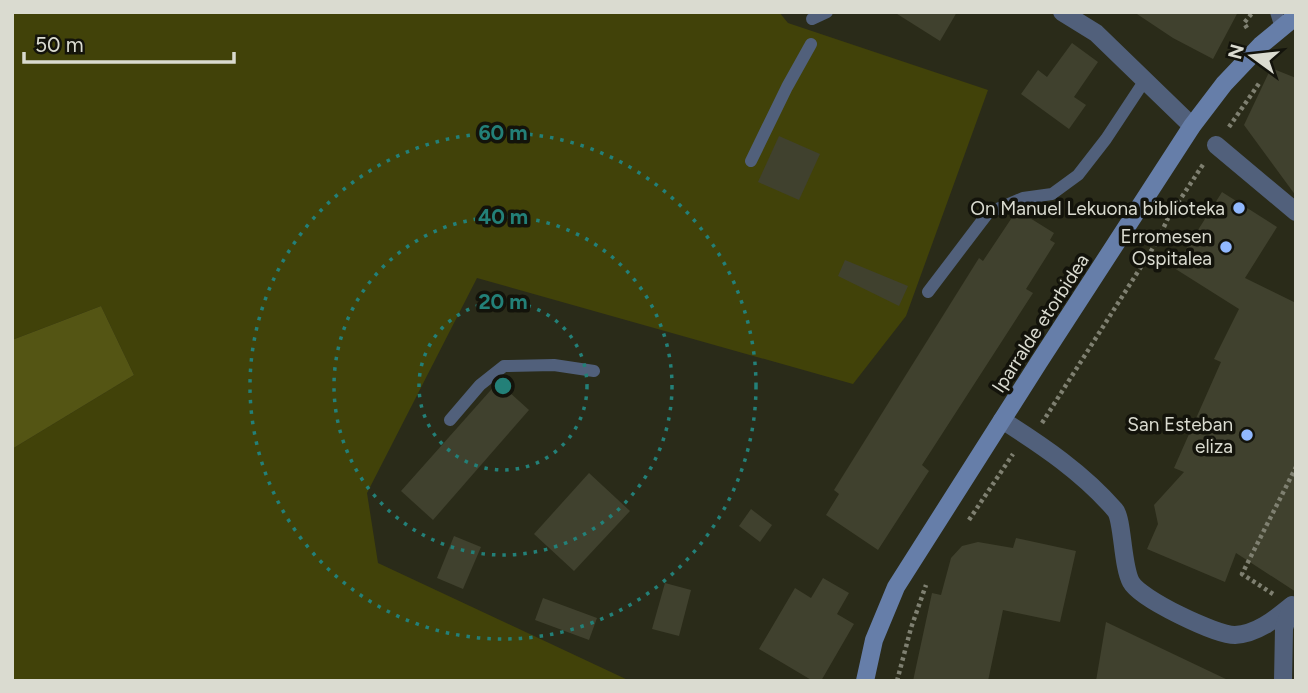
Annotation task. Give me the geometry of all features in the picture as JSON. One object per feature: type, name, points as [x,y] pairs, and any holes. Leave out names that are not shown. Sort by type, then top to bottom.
[{"type":"main road","name":"Iparralde etorbidea","points":[[865,681],[874,640],[896,587],[1192,126],[1224,84],[1261,45],[1278,20],[1296,16]]},
{"type":"street","points":[[1062,12],[1096,33],[1192,126]]},
{"type":"street","points":[[1216,145],[1296,212]]},
{"type":"street","points":[[1002,420],[1071,467],[1118,513],[1122,549],[1132,584],[1160,604],[1191,621],[1234,635],[1265,626],[1293,602]]},
{"type":"street","points":[[1283,681],[1284,628],[1293,602]]},
{"type":"lane","points":[[812,19],[827,12]]},
{"type":"lane","points":[[751,161],[811,44]]},
{"type":"lane","points":[[929,292],[988,213],[1023,198],[1052,194],[1078,175],[1106,139],[1145,80]]},
{"type":"lane","points":[[450,420],[480,385],[504,366],[554,365],[594,371]]},
{"type":"path","points":[[1216,145],[1267,72]]},
{"type":"path","points":[[1293,602],[1242,574],[1296,467]]},
{"type":"shaded area","points":[[12,12],[779,12],[788,23],[988,90],[906,316],[853,384],[477,278],[367,493],[378,563],[630,681],[12,681],[12,449],[134,375],[101,306],[12,340]]},
{"type":"shaded area","points":[[101,306],[134,375],[12,449],[12,340]]},
{"type":"building","points":[[894,12],[957,12],[940,41]]},
{"type":"building","points":[[1134,12],[1238,12],[1213,59],[1173,38]]},
{"type":"building","points":[[1072,43],[1098,62],[1074,97],[1086,105],[1069,129],[1021,94],[1038,70],[1047,77]]},
{"type":"building","points":[[1271,68],[1296,78],[1296,196],[1244,125]]},
{"type":"building","points":[[779,136],[820,154],[799,200],[758,182]]},
{"type":"building","name":"San Esteban eliza","points":[[1222,192],[1277,227],[1245,278],[1296,303],[1296,592],[1236,553],[1225,582],[1147,549],[1158,524],[1154,505],[1184,472],[1174,468],[1221,362],[1214,359],[1239,309],[1174,268]]},
{"type":"building","points":[[1017,210],[1054,233],[1050,240],[1055,243],[1026,289],[1033,293],[922,465],[929,471],[878,550],[826,515],[839,494],[834,490],[979,258],[983,261]]},
{"type":"building","points":[[845,260],[908,286],[899,306],[838,276]]},
{"type":"building","points":[[498,382],[529,410],[433,520],[401,491]]},
{"type":"building","points":[[589,473],[630,511],[574,571],[534,534]]},
{"type":"building","points":[[751,509],[772,525],[760,542],[739,526]]},
{"type":"building","points":[[454,536],[481,547],[463,589],[437,578]]},
{"type":"building","points":[[1016,538],[1076,551],[1060,622],[1003,610],[988,681],[913,681],[932,593],[941,595],[951,558],[962,546],[978,542],[1013,548]]},
{"type":"building","points":[[823,578],[849,593],[837,614],[854,624],[821,681],[813,681],[759,649],[795,588],[811,598]]},
{"type":"building","points":[[665,583],[691,590],[679,636],[652,629]]},
{"type":"building","points":[[543,598],[597,618],[589,640],[535,620]]},
{"type":"building","points":[[1106,622],[1230,681],[1096,681]]},
{"type":"place","name":"On Manuel Lekuona biblioteka","points":[[1239,208]]},
{"type":"place","name":"Erromesen Ospitalea","points":[[1226,247]]},
{"type":"place","name":"San Esteban eliza","points":[[1247,435]]}]
